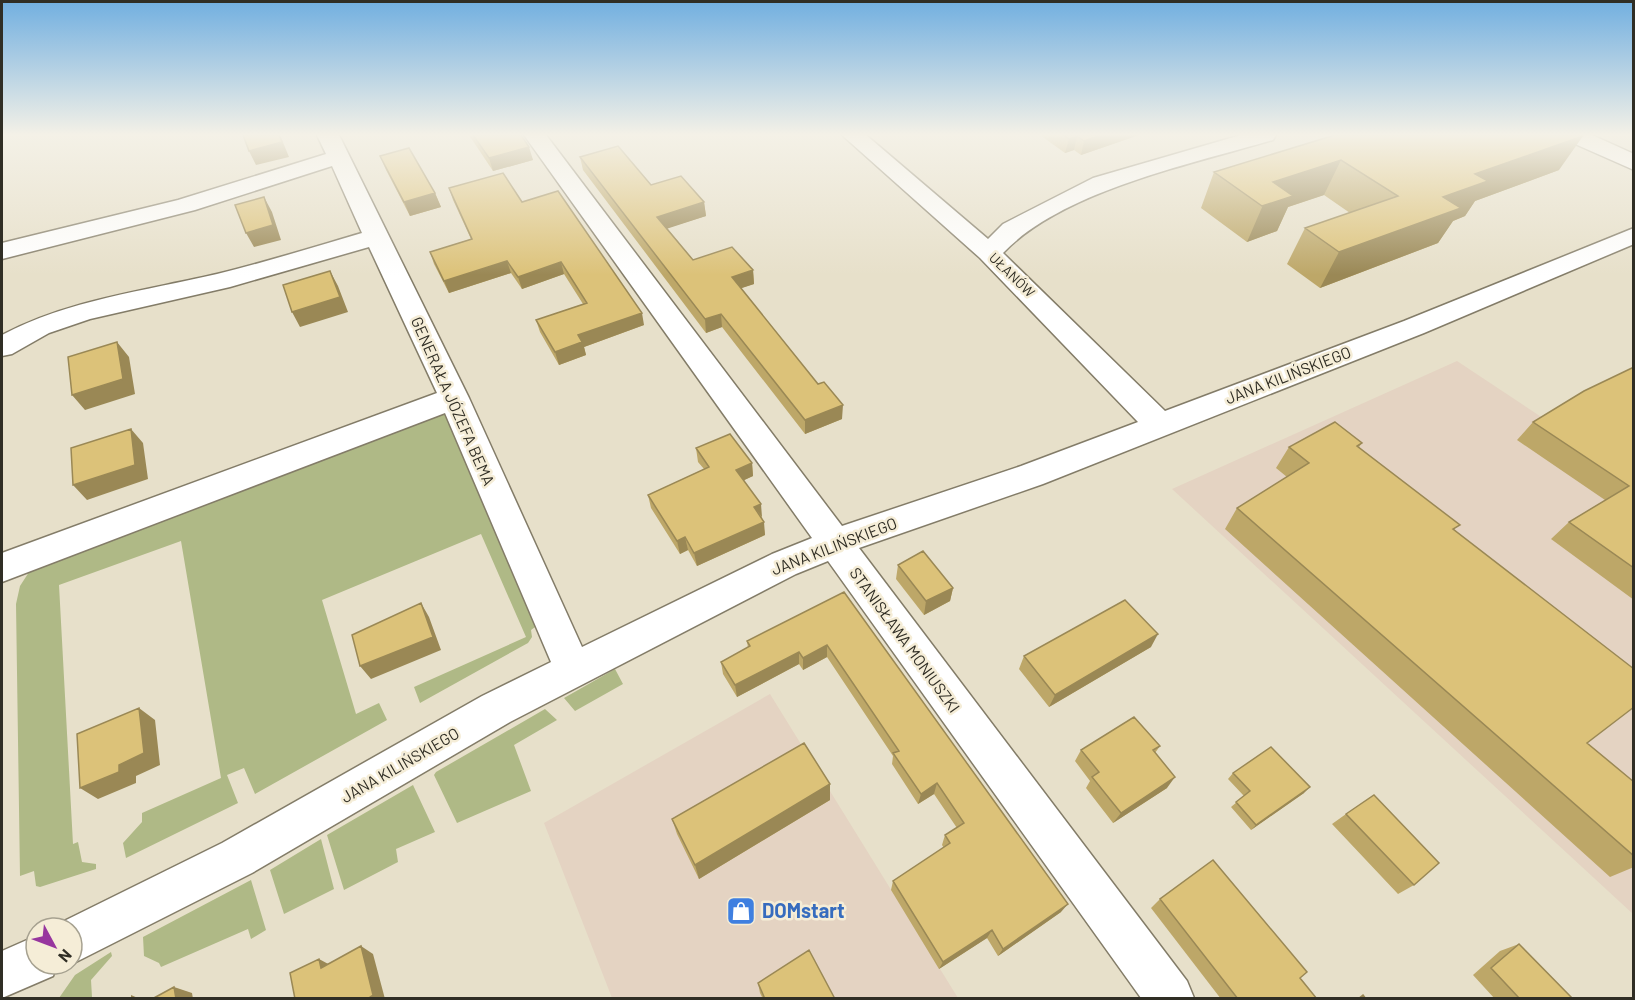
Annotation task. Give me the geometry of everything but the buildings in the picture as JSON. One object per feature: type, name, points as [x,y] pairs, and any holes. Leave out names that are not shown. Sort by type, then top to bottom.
[{"type":"street","points":[[2,251],[186,205],[244,182]]},
{"type":"street","name":"GENERAŁA JÓZEFA BEMA","points":[[350,182],[454,398],[573,668]]},
{"type":"street","name":"STANISŁAWA MONIUSZKI","points":[[569,182],[1170,999]]},
{"type":"street","name":"UŁANÓW","points":[[907,182],[989,253],[1160,425]]},
{"type":"street","points":[[989,253],[1012,229],[1106,182]]},
{"type":"street","name":"JANA KILIŃSKIEGO","points":[[84,935],[237,858],[496,709],[573,668],[784,564],[834,544],[1001,486],[1414,327],[1634,235]]},
{"type":"street","points":[[2,347],[39,327],[83,312],[221,282],[376,237]]},
{"type":"street","points":[[2,568],[454,398]]},
{"type":"street","points":[[2,976],[24,965]]},
{"type":"street","points":[[2,993],[2,999]]},
{"type":"shaded area","points":[[1457,361],[1633,478],[1633,914],[1172,489]]},
{"type":"shaded area","name":"DOMstart","points":[[770,694],[958,998],[612,998],[544,823]]},
{"type":"green space","points":[[446,413],[538,625],[531,630],[532,637],[528,643],[420,703],[414,687],[526,637],[481,534],[322,600],[356,714],[379,703],[387,720],[255,794],[244,768],[227,775],[238,803],[126,858],[123,843],[142,822],[142,813],[221,778],[181,541],[59,585],[73,844],[78,842],[82,862],[96,864],[96,869],[40,887],[36,886],[34,871],[20,876],[16,604],[20,586],[31,569]]},
{"type":"green space","points":[[615,669],[623,684],[575,711],[564,698]]},
{"type":"green space","points":[[545,709],[557,720],[514,745],[531,791],[457,823],[434,775],[436,772]]},
{"type":"green space","points":[[413,785],[435,832],[396,849],[398,862],[344,890],[327,835]]},
{"type":"green space","points":[[321,839],[334,889],[284,914],[270,870]]},
{"type":"green space","points":[[251,880],[266,930],[251,939],[248,929],[161,967],[159,963],[144,956],[143,937]]},
{"type":"green space","points":[[111,952],[112,956],[91,980],[92,997],[59,998],[74,976],[84,976],[84,969]]},
{"type":"place","name":"DOMstart","points":[[741,911]]}]
